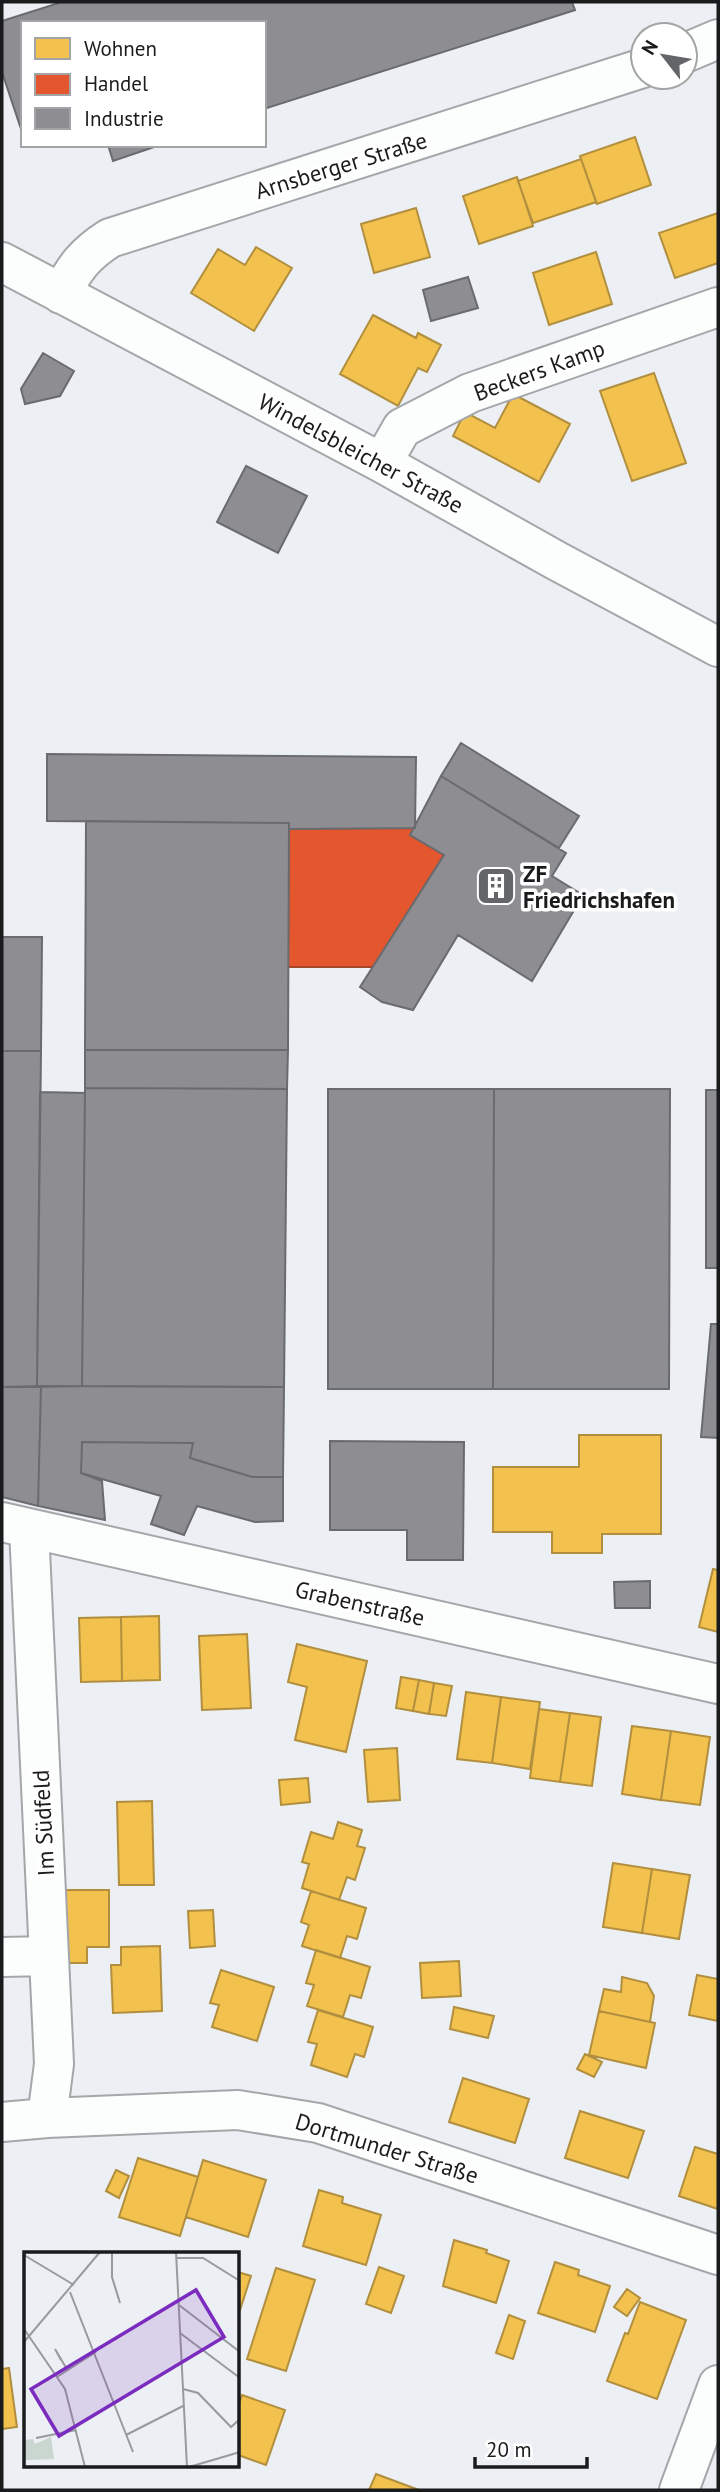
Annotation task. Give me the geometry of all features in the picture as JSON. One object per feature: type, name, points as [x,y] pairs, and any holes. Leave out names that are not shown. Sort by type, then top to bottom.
[{"type":"street","points":[[699,47],[718,40]]},
{"type":"street","name":"Arnsberger Straße","points":[[61,294],[74,269],[89,251],[110,238],[629,72]]},
{"type":"street","name":"Windelsbleicher Straße","points":[[2,262],[382,463],[718,647]]},
{"type":"street","name":"Beckers Kamp","points":[[382,463],[402,428],[470,393],[718,307]]},
{"type":"street","name":"Grabenstraße","points":[[16,1525],[718,1684]]},
{"type":"street","name":"Im Südfeld","points":[[16,1525],[49,1956],[54,2064],[47,2118]]},
{"type":"street","points":[[2,1957],[49,1956]]},
{"type":"street","name":"Dortmunder Straße","points":[[2,2122],[238,2110],[318,2123],[718,2255]]},
{"type":"street","points":[[678,2490],[718,2385]]},
{"type":"building: Wohnen","points":[[635,137],[651,185],[597,204],[580,156]]},
{"type":"building: Wohnen","points":[[581,159],[596,202],[533,223],[518,181]]},
{"type":"building: Wohnen","points":[[517,177],[533,226],[479,244],[463,196]]},
{"type":"building: Wohnen","points":[[416,208],[430,257],[374,273],[361,224]]},
{"type":"building: Wohnen","points":[[718,213],[718,263],[675,278],[659,233]]},
{"type":"building: Wohnen","points":[[256,247],[292,268],[254,331],[191,293],[218,249],[245,265]]},
{"type":"building: Wohnen","points":[[596,252],[612,304],[549,325],[533,273]]},
{"type":"building: Wohnen","points":[[373,315],[416,338],[418,333],[441,345],[427,372],[418,368],[398,406],[340,374]]},
{"type":"building: Wohnen","points":[[654,373],[686,463],[632,481],[600,391]]},
{"type":"building: Wohnen","points":[[513,394],[570,424],[539,482],[453,436],[465,412],[495,428]]},
{"type":"building: Wohnen","points":[[579,1435],[661,1435],[661,1534],[602,1534],[602,1553],[552,1553],[552,1532],[493,1532],[493,1467],[579,1467]]},
{"type":"building: Wohnen","points":[[713,1569],[718,1570],[718,1632],[699,1627]]},
{"type":"building: Wohnen","points":[[159,1616],[160,1680],[122,1681],[121,1617]]},
{"type":"building: Wohnen","points":[[121,1617],[122,1681],[81,1682],[79,1618]]},
{"type":"building: Wohnen","points":[[247,1634],[251,1708],[202,1710],[199,1636]]},
{"type":"building: Wohnen","points":[[297,1644],[367,1661],[346,1752],[295,1740],[307,1687],[288,1682]]},
{"type":"building: Wohnen","points":[[401,1677],[419,1680],[413,1711],[396,1708]]},
{"type":"building: Wohnen","points":[[419,1680],[434,1683],[429,1714],[413,1711]]},
{"type":"building: Wohnen","points":[[434,1683],[452,1686],[446,1716],[429,1714]]},
{"type":"building: Wohnen","points":[[466,1692],[501,1697],[492,1763],[457,1759]]},
{"type":"building: Wohnen","points":[[501,1697],[540,1702],[530,1769],[492,1763]]},
{"type":"building: Wohnen","points":[[539,1709],[570,1713],[560,1782],[530,1778]]},
{"type":"building: Wohnen","points":[[570,1713],[601,1717],[592,1786],[560,1782]]},
{"type":"building: Wohnen","points":[[632,1726],[671,1731],[661,1800],[622,1794]]},
{"type":"building: Wohnen","points":[[671,1731],[710,1737],[700,1805],[661,1800]]},
{"type":"building: Wohnen","points":[[397,1748],[400,1800],[368,1802],[364,1750]]},
{"type":"building: Wohnen","points":[[308,1778],[310,1802],[281,1805],[279,1780]]},
{"type":"building: Wohnen","points":[[152,1801],[154,1885],[119,1885],[117,1802]]},
{"type":"building: Wohnen","points":[[338,1822],[362,1830],[357,1846],[365,1848],[355,1880],[347,1877],[339,1900],[302,1888],[309,1864],[302,1862],[311,1832],[333,1839]]},
{"type":"building: Wohnen","points":[[613,1863],[652,1869],[642,1933],[603,1927]]},
{"type":"building: Wohnen","points":[[652,1869],[690,1875],[679,1939],[642,1933]]},
{"type":"building: Wohnen","points":[[64,1890],[109,1890],[109,1947],[87,1947],[87,1963],[64,1963]]},
{"type":"building: Wohnen","points":[[311,1891],[366,1908],[357,1939],[347,1936],[340,1958],[302,1946],[309,1925],[301,1922]]},
{"type":"building: Wohnen","points":[[213,1910],[215,1946],[190,1948],[188,1911]]},
{"type":"building: Wohnen","points":[[160,1946],[162,2011],[113,2013],[111,1965],[121,1965],[121,1947]]},
{"type":"building: Wohnen","points":[[316,1950],[370,1967],[361,1998],[350,1995],[343,2017],[307,2006],[314,1985],[306,1983]]},
{"type":"building: Wohnen","points":[[459,1961],[461,1996],[422,1998],[420,1963]]},
{"type":"building: Wohnen","points":[[221,1970],[274,1987],[257,2041],[212,2027],[219,2005],[210,2003]]},
{"type":"building: Wohnen","points":[[697,1975],[718,1979],[718,2021],[689,2015]]},
{"type":"building: Wohnen","points":[[622,1977],[647,1983],[654,1996],[650,2022],[599,2011],[604,1989],[621,1992]]},
{"type":"building: Wohnen","points":[[454,2007],[494,2016],[488,2038],[450,2029]]},
{"type":"building: Wohnen","points":[[318,2010],[373,2027],[364,2057],[355,2054],[347,2077],[311,2065],[317,2044],[308,2042]]},
{"type":"building: Wohnen","points":[[599,2011],[655,2023],[646,2068],[589,2055]]},
{"type":"building: Wohnen","points":[[585,2054],[602,2062],[594,2077],[577,2069]]},
{"type":"building: Wohnen","points":[[463,2078],[529,2099],[515,2143],[449,2122]]},
{"type":"building: Wohnen","points":[[580,2111],[644,2131],[628,2178],[565,2158]]},
{"type":"building: Wohnen","points":[[695,2147],[718,2154],[718,2209],[679,2196]]},
{"type":"building: Wohnen","points":[[138,2158],[198,2177],[180,2236],[119,2217]]},
{"type":"building: Wohnen","points":[[203,2160],[266,2180],[248,2237],[186,2217]]},
{"type":"building: Wohnen","points":[[116,2170],[129,2176],[119,2198],[106,2191]]},
{"type":"building: Wohnen","points":[[319,2190],[343,2197],[342,2203],[381,2215],[366,2265],[303,2246]]},
{"type":"building: Wohnen","points":[[454,2240],[487,2250],[486,2253],[509,2261],[496,2303],[443,2286]]},
{"type":"building: Wohnen","points":[[555,2262],[579,2270],[578,2275],[610,2286],[595,2332],[538,2313]]},
{"type":"building: Wohnen","points":[[379,2267],[404,2276],[391,2313],[366,2304]]},
{"type":"building: Wohnen","points":[[276,2268],[315,2280],[286,2371],[247,2359]]},
{"type":"building: Wohnen","points":[[240,2273],[251,2276],[240,2310]]},
{"type":"building: Wohnen","points":[[627,2289],[640,2298],[627,2316],[614,2307]]},
{"type":"building: Wohnen","points":[[640,2302],[686,2320],[657,2399],[607,2381]]},
{"type":"building: Wohnen","points":[[509,2315],[525,2321],[513,2359],[496,2353]]},
{"type":"building: Wohnen","points":[[9,2368],[17,2427],[2,2429],[2,2369]]},
{"type":"building: Wohnen","points":[[242,2395],[285,2410],[266,2465],[240,2456]]},
{"type":"building: Wohnen","points":[[376,2474],[419,2490],[369,2490]]},
{"type":"building: Handel","points":[[415,828],[410,835],[444,855],[373,967],[288,967],[289,829]]},
{"type":"building: Industrie","points":[[62,2],[572,2],[575,10],[266,108],[266,21],[21,21],[21,129],[2,72],[2,21]]},
{"type":"building: Industrie","points":[[109,147],[154,147],[113,161]]},
{"type":"building: Industrie","points":[[468,277],[478,308],[431,321],[423,290]]},
{"type":"building: Industrie","points":[[43,353],[74,371],[60,396],[25,404],[21,389]]},
{"type":"building: Industrie","points":[[246,466],[307,496],[278,553],[217,522]]},
{"type":"building: Industrie","points":[[461,743],[579,816],[559,848],[441,776]]},
{"type":"building: Industrie","points":[[47,754],[416,757],[415,828],[289,829],[289,823],[47,821]]},
{"type":"building: Industrie","name":"ZF Friedrichshafen","points":[[441,776],[566,853],[552,876],[583,895],[532,981],[458,935],[413,1010],[382,1002],[360,987],[444,855],[410,835]]},
{"type":"building: Industrie","points":[[86,821],[289,823],[288,1050],[85,1050]]},
{"type":"building: Industrie","points":[[2,937],[42,937],[41,1051],[2,1051]]},
{"type":"building: Industrie","points":[[85,1050],[288,1050],[287,1089],[85,1088]]},
{"type":"building: Industrie","points":[[2,1051],[41,1051],[37,1387],[2,1387]]},
{"type":"building: Industrie","points":[[85,1088],[287,1089],[284,1387],[82,1386]]},
{"type":"building: Industrie","points":[[328,1089],[494,1089],[493,1389],[328,1389]]},
{"type":"building: Industrie","points":[[494,1089],[670,1089],[669,1389],[493,1389]]},
{"type":"building: Industrie","points":[[706,1090],[718,1090],[718,1268],[706,1268]]},
{"type":"building: Industrie","points":[[40,1092],[85,1093],[82,1386],[37,1387]]},
{"type":"building: Industrie","points":[[711,1324],[718,1324],[718,1438],[701,1437]]},
{"type":"building: Industrie","points":[[41,1386],[284,1387],[283,1477],[252,1477],[190,1458],[193,1443],[82,1442],[81,1473],[102,1481],[105,1520],[38,1506]]},
{"type":"building: Industrie","points":[[41,1386],[38,1506],[2,1497],[2,1387]]},
{"type":"building: Industrie","points":[[330,1441],[464,1442],[463,1560],[407,1560],[407,1530],[330,1530]]},
{"type":"building: Industrie","points":[[82,1442],[193,1443],[190,1458],[252,1477],[283,1477],[283,1521],[255,1522],[197,1506],[184,1535],[151,1524],[161,1496],[81,1473]]},
{"type":"building: Industrie","points":[[650,1581],[650,1608],[615,1608],[614,1582]]},
{"type":"place","name":"ZF Friedrichshafen","points":[[496,886]]}]
